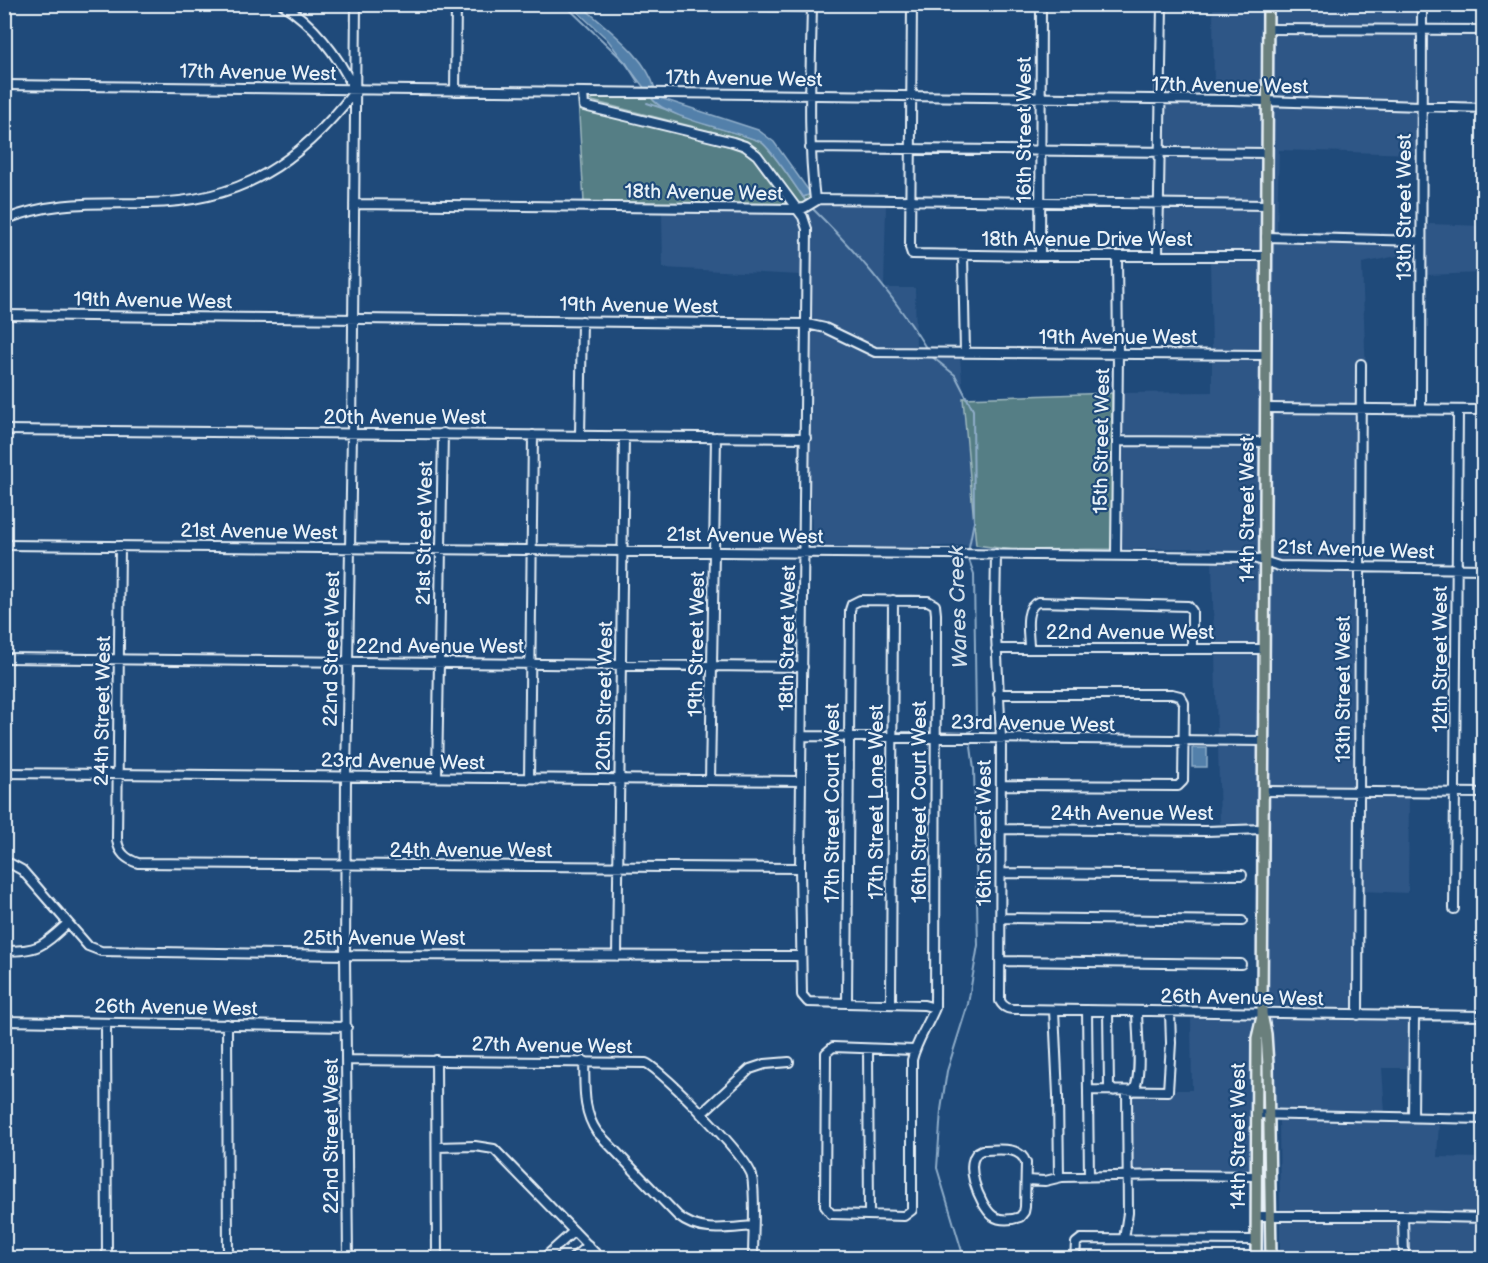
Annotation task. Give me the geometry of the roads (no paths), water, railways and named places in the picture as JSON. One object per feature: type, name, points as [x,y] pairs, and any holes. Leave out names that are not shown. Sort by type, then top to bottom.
[{"type":"main road","name":"14th Street West","points":[[1268,4],[1263,1014],[1267,1043],[1270,1115],[1270,1258]]},
{"type":"main road","name":"14th Street West","points":[[1256,1258],[1257,1038],[1263,1014]]},
{"type":"street","points":[[4,220],[29,211],[57,205],[172,203],[203,198],[245,185],[277,167],[300,149],[340,110],[355,91],[332,50],[303,20],[282,4]]},
{"type":"street","name":"22nd Street West","points":[[348,1258],[345,866],[356,4]]},
{"type":"street","points":[[455,91],[456,4]]},
{"type":"street","points":[[679,4],[812,6],[810,148],[814,200],[1267,205]]},
{"type":"street","points":[[910,201],[912,4]]},
{"type":"street","name":"16th Street West","points":[[1040,256],[1041,4]]},
{"type":"street","points":[[1158,256],[1162,4]]},
{"type":"street","name":"13th Street West","points":[[1420,409],[1422,4]]},
{"type":"street","points":[[1268,29],[1484,30]]},
{"type":"street","name":"17th Avenue West","points":[[4,85],[1040,98],[1484,108]]},
{"type":"street","points":[[583,93],[584,106],[733,142],[745,147],[762,161],[796,209]]},
{"type":"street","points":[[810,148],[1267,153]]},
{"type":"street","name":"18th Avenue West","points":[[354,204],[796,209],[806,207],[814,200]]},
{"type":"street","name":"18th Avenue Drive West","points":[[910,201],[910,251],[916,255],[1266,256]]},
{"type":"street","name":"18th Street West","points":[[796,209],[803,217],[807,229],[800,868],[802,995],[808,1002],[848,1003]]},
{"type":"street","points":[[1266,237],[1420,241]]},
{"type":"street","points":[[963,255],[965,352]]},
{"type":"street","name":"15th Street West","points":[[1116,555],[1117,256]]},
{"type":"street","name":"19th Avenue West","points":[[4,315],[807,324],[825,328],[875,352],[1266,355]]},
{"type":"street","points":[[580,435],[582,321]]},
{"type":"street","name":"13th Street West","points":[[1358,1014],[1361,364]]},
{"type":"street","points":[[1266,408],[1484,410]]},
{"type":"street","name":"12th Street West","points":[[1454,909],[1458,410]]},
{"type":"street","name":"20th Avenue West","points":[[4,430],[806,438]]},
{"type":"street","name":"21st Street West","points":[[437,777],[443,433]]},
{"type":"street","points":[[529,779],[533,435]]},
{"type":"street","name":"20th Street West","points":[[617,956],[624,436]]},
{"type":"street","name":"19th Street West","points":[[710,780],[716,436]]},
{"type":"street","points":[[1117,441],[1266,442]]},
{"type":"street","name":"21st Avenue West","points":[[4,545],[1250,557],[1279,566],[1484,569]]},
{"type":"street","name":"24th Street West","points":[[120,546],[118,846],[125,857],[141,863]]},
{"type":"street","name":"16th Street West","points":[[996,554],[996,649],[1001,738],[1000,1001],[1002,1005]]},
{"type":"street","name":"17th Street Court West","points":[[848,1003],[850,610],[852,604],[860,600],[893,600]]},
{"type":"street","name":"16th Street Court West","points":[[893,600],[928,601],[935,605],[936,614],[935,1008]]},
{"type":"street","name":"17th Street Lane West","points":[[891,1004],[893,600]]},
{"type":"street","points":[[1029,648],[1029,615],[1031,606],[1038,602],[1188,606],[1192,611],[1192,649]]},
{"type":"street","name":"22nd Avenue West","points":[[996,649],[1264,649]]},
{"type":"street","name":"22nd Avenue West","points":[[4,658],[803,667]]},
{"type":"street","points":[[998,694],[1172,694],[1180,696],[1184,703],[1182,784],[1174,787],[1001,785]]},
{"type":"street","name":"23rd Avenue West","points":[[802,736],[1264,741]]},
{"type":"street","name":"23rd Avenue West","points":[[4,773],[801,781]]},
{"type":"street","points":[[1264,791],[1484,793]]},
{"type":"street","name":"24th Avenue West","points":[[1001,829],[1206,831],[1263,829]]},
{"type":"street","name":"25th Avenue West","points":[[4,863],[22,870],[88,945],[101,951],[345,955],[801,956]]},
{"type":"street","name":"24th Avenue West","points":[[141,863],[800,868]]},
{"type":"street","points":[[1001,873],[1242,875]]},
{"type":"street","points":[[1000,918],[1242,921]]},
{"type":"street","points":[[4,951],[26,951],[40,946],[68,923]]},
{"type":"street","points":[[1000,961],[1241,964]]},
{"type":"street","points":[[848,1003],[924,1005],[935,1008],[914,1050],[911,1070],[910,1212],[904,1216],[831,1214],[825,1206],[825,1056],[828,1050],[833,1047],[914,1050]]},
{"type":"street","name":"26th Avenue West","points":[[1002,1005],[1009,1009],[1484,1016]]},
{"type":"street","points":[[1054,1010],[1059,1177]]},
{"type":"street","points":[[1087,1010],[1089,1176]]},
{"type":"street","points":[[1108,1011],[1109,1086],[1114,1091]]},
{"type":"street","points":[[1124,1239],[1128,1214],[1130,1091],[1136,1086],[1138,1071],[1137,1011]]},
{"type":"street","points":[[1088,1090],[1168,1091],[1170,1012]]},
{"type":"street","points":[[1413,1117],[1414,1016]]},
{"type":"street","name":"26th Avenue West","points":[[4,1021],[346,1027]]},
{"type":"street","points":[[106,1023],[107,1258]]},
{"type":"street","points":[[227,1024],[228,1258]]},
{"type":"street","points":[[868,1048],[869,1215]]},
{"type":"street","name":"27th Avenue West","points":[[347,1059],[646,1062],[659,1071],[700,1114]]},
{"type":"street","points":[[436,1060],[437,1258]]},
{"type":"street","points":[[584,1061],[585,1103],[590,1121],[597,1132],[678,1216],[697,1227],[714,1229],[753,1226]]},
{"type":"street","points":[[753,1258],[753,1187],[748,1166],[700,1114],[750,1069],[765,1064],[789,1062]]},
{"type":"street","points":[[1256,1114],[1484,1119]]},
{"type":"street","points":[[436,1147],[475,1146],[494,1149],[600,1258]]},
{"type":"street","points":[[982,1150],[1017,1151],[1025,1159],[1026,1180],[1025,1207],[1022,1215],[1010,1220],[995,1217],[988,1211],[972,1177],[974,1156],[982,1150]]},
{"type":"street","points":[[1026,1180],[1046,1181],[1059,1177],[1089,1176],[1256,1176]]},
{"type":"street","points":[[1256,1216],[1484,1218]]},
{"type":"street","points":[[1403,1216],[1404,1258]]},
{"type":"street","points":[[544,1258],[574,1231]]},
{"type":"street","points":[[1075,1258],[1076,1243],[1081,1239],[1256,1240]]},
{"type":"street","points":[[573,1258],[588,1245]]},
{"type":"waterway","name":"Wares Creek","points":[[564,4],[626,63],[638,82]]},
{"type":"waterway","name":"Wares Creek","points":[[647,103],[671,111]]},
{"type":"waterway","name":"Wares Creek","points":[[800,192],[807,203]]},
{"type":"waterway","name":"Wares Creek","points":[[811,207],[874,275],[916,331],[928,351]]},
{"type":"waterway","name":"Wares Creek","points":[[931,356],[955,375],[973,410],[974,521],[968,552]]},
{"type":"waterway","name":"Wares Creek","points":[[964,1258],[937,1168],[941,1110],[947,1071],[968,1004],[978,945],[974,769],[969,732],[976,724],[974,574],[968,557]]}]
